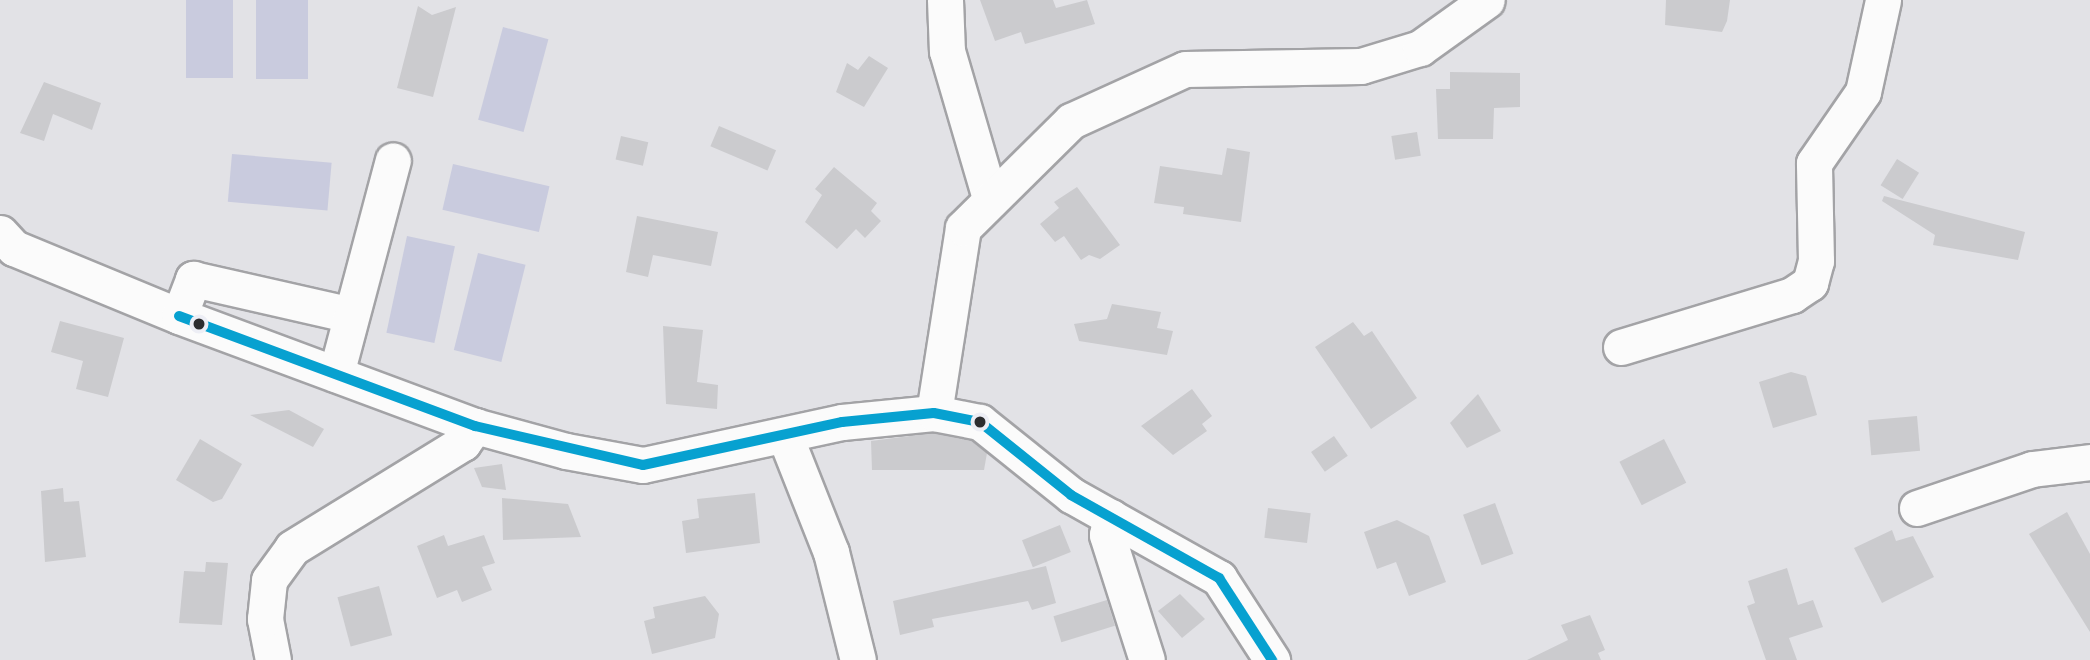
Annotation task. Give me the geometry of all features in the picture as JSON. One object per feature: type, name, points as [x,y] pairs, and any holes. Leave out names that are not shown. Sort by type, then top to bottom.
[{"type":"street","points":[[945,0],[947,51],[990,198]]},
{"type":"street","points":[[934,413],[954,260],[963,228],[990,198],[1071,121],[1185,69],[1361,66],[1420,48],[1487,0]]},
{"type":"street","points":[[1621,346],[1792,295],[1810,283],[1816,261],[1814,163],[1863,92],[1883,0]]},
{"type":"street","points":[[336,374],[393,160]]},
{"type":"street","points":[[0,233],[14,248],[180,316],[475,426],[643,465],[785,436],[934,413],[980,422],[1071,495],[1219,578],[1272,660]]},
{"type":"street","points":[[180,316],[194,279],[351,314]]},
{"type":"street","points":[[273,660],[264,620],[269,580],[292,548],[463,443],[475,426]]},
{"type":"street","points":[[785,436],[831,552],[858,660]]},
{"type":"street","points":[[1917,508],[2032,469],[2090,463]]},
{"type":"street","points":[[1111,517],[1107,535],[1147,660]]},
{"type":"shaded area","points":[[186,0],[233,0],[233,78],[186,78]]},
{"type":"shaded area","points":[[256,0],[308,0],[308,79],[256,79]]},
{"type":"shaded area","points":[[503,27],[548,39],[524,132],[478,120]]},
{"type":"shaded area","points":[[232,154],[332,163],[327,211],[228,202]]},
{"type":"shaded area","points":[[453,164],[549,186],[539,232],[442,210]]},
{"type":"shaded area","points":[[407,236],[455,246],[434,343],[386,333]]},
{"type":"shaded area","points":[[478,253],[526,265],[501,362],[454,350]]},
{"type":"building","points":[[980,0],[1053,0],[1056,8],[1087,0],[1095,24],[1025,44],[1021,32],[995,41]]},
{"type":"building","points":[[1666,0],[1730,0],[1727,21],[1722,32],[1665,25]]},
{"type":"building","points":[[418,6],[432,15],[456,7],[433,97],[397,88]]},
{"type":"building","points":[[869,56],[888,68],[864,107],[836,92],[847,63],[858,70]]},
{"type":"building","points":[[1450,72],[1520,73],[1520,107],[1494,108],[1493,139],[1438,139],[1436,89],[1450,89]]},
{"type":"building","points":[[44,82],[101,103],[92,130],[53,114],[44,141],[20,133]]},
{"type":"building","points":[[719,126],[776,150],[767,170],[710,146]]},
{"type":"building","points":[[1417,132],[1421,156],[1395,160],[1391,136]]},
{"type":"building","points":[[621,136],[648,142],[643,166],[616,159]]},
{"type":"building","points":[[1227,148],[1250,152],[1241,222],[1183,214],[1184,207],[1154,203],[1160,166],[1222,175]]},
{"type":"building","points":[[1897,159],[1919,173],[1903,199],[1881,185]]},
{"type":"building","points":[[834,167],[877,203],[871,211],[881,221],[865,238],[856,229],[837,249],[805,222],[822,195],[815,189]]},
{"type":"building","points":[[1077,187],[1120,245],[1100,259],[1089,255],[1081,260],[1064,236],[1055,242],[1040,224],[1059,208],[1054,202]]},
{"type":"building","points":[[1884,196],[2025,232],[2018,260],[1933,245],[1935,235],[1882,201]]},
{"type":"building","points":[[637,216],[718,232],[711,266],[653,255],[648,277],[626,272]]},
{"type":"building","points":[[1112,304],[1161,312],[1157,328],[1173,331],[1167,355],[1079,341],[1074,324],[1107,319]]},
{"type":"building","points":[[60,321],[124,338],[108,397],[76,389],[83,361],[51,352]]},
{"type":"building","points":[[1353,322],[1364,336],[1372,331],[1417,398],[1371,429],[1315,347]]},
{"type":"building","points":[[663,326],[703,330],[697,382],[718,385],[717,409],[666,404]]},
{"type":"building","points":[[1791,372],[1806,376],[1817,415],[1773,428],[1759,382]]},
{"type":"building","points":[[1192,389],[1212,416],[1202,424],[1207,431],[1173,455],[1141,426]]},
{"type":"building","points":[[1478,394],[1501,431],[1467,448],[1450,423]]},
{"type":"building","points":[[289,410],[324,429],[313,447],[250,415]]},
{"type":"building","points":[[1917,416],[1920,451],[1871,455],[1868,420]]},
{"type":"building","points":[[933,433],[971,441],[987,453],[984,470],[872,470],[871,441]]},
{"type":"building","points":[[1334,436],[1348,456],[1325,472],[1311,452]]},
{"type":"building","points":[[200,439],[242,464],[222,499],[213,502],[176,480]]},
{"type":"building","points":[[1664,439],[1686,483],[1642,505],[1619,462]]},
{"type":"building","points":[[502,464],[506,490],[482,487],[474,468]]},
{"type":"building","points":[[63,488],[64,502],[79,501],[86,557],[45,562],[41,491]]},
{"type":"building","points":[[755,493],[760,543],[686,553],[682,521],[699,518],[697,499]]},
{"type":"building","points":[[502,498],[568,504],[581,537],[503,540]]},
{"type":"building","points":[[1495,503],[1513,554],[1482,565],[1463,515]]},
{"type":"building","points":[[1268,508],[1311,513],[1307,543],[1264,538]]},
{"type":"building","points":[[2067,512],[2090,554],[2090,632],[2029,534]]},
{"type":"building","points":[[1397,520],[1429,536],[1446,582],[1409,596],[1396,562],[1377,569],[1364,532]]},
{"type":"building","points":[[1060,525],[1071,552],[1033,567],[1022,540]]},
{"type":"building","points":[[1892,530],[1896,541],[1913,536],[1934,577],[1882,603],[1854,548]]},
{"type":"building","points":[[444,535],[448,546],[484,535],[495,563],[482,567],[492,590],[462,602],[457,590],[437,598],[417,546]]},
{"type":"building","points":[[206,562],[228,563],[222,625],[179,623],[184,571],[205,572]]},
{"type":"building","points":[[1046,566],[1056,603],[1032,610],[1028,601],[932,619],[934,627],[900,635],[893,601]]},
{"type":"building","points":[[1787,568],[1798,605],[1813,600],[1823,627],[1789,638],[1797,660],[1766,660],[1747,606],[1755,603],[1748,581]]},
{"type":"building","points":[[379,586],[392,635],[351,646],[337,597]]},
{"type":"building","points":[[1180,594],[1205,619],[1182,638],[1158,611]]},
{"type":"building","points":[[705,596],[719,614],[715,638],[652,654],[644,621],[655,618],[653,607]]},
{"type":"building","points":[[1107,600],[1115,626],[1061,642],[1053,616]]},
{"type":"building","points":[[1590,615],[1605,650],[1598,653],[1601,660],[1527,660],[1568,640],[1561,625]]},
{"type":"transit line","points":[[179,316],[475,426],[643,465],[842,422],[934,413],[980,422],[1071,495],[1219,578],[1272,660]]}]
